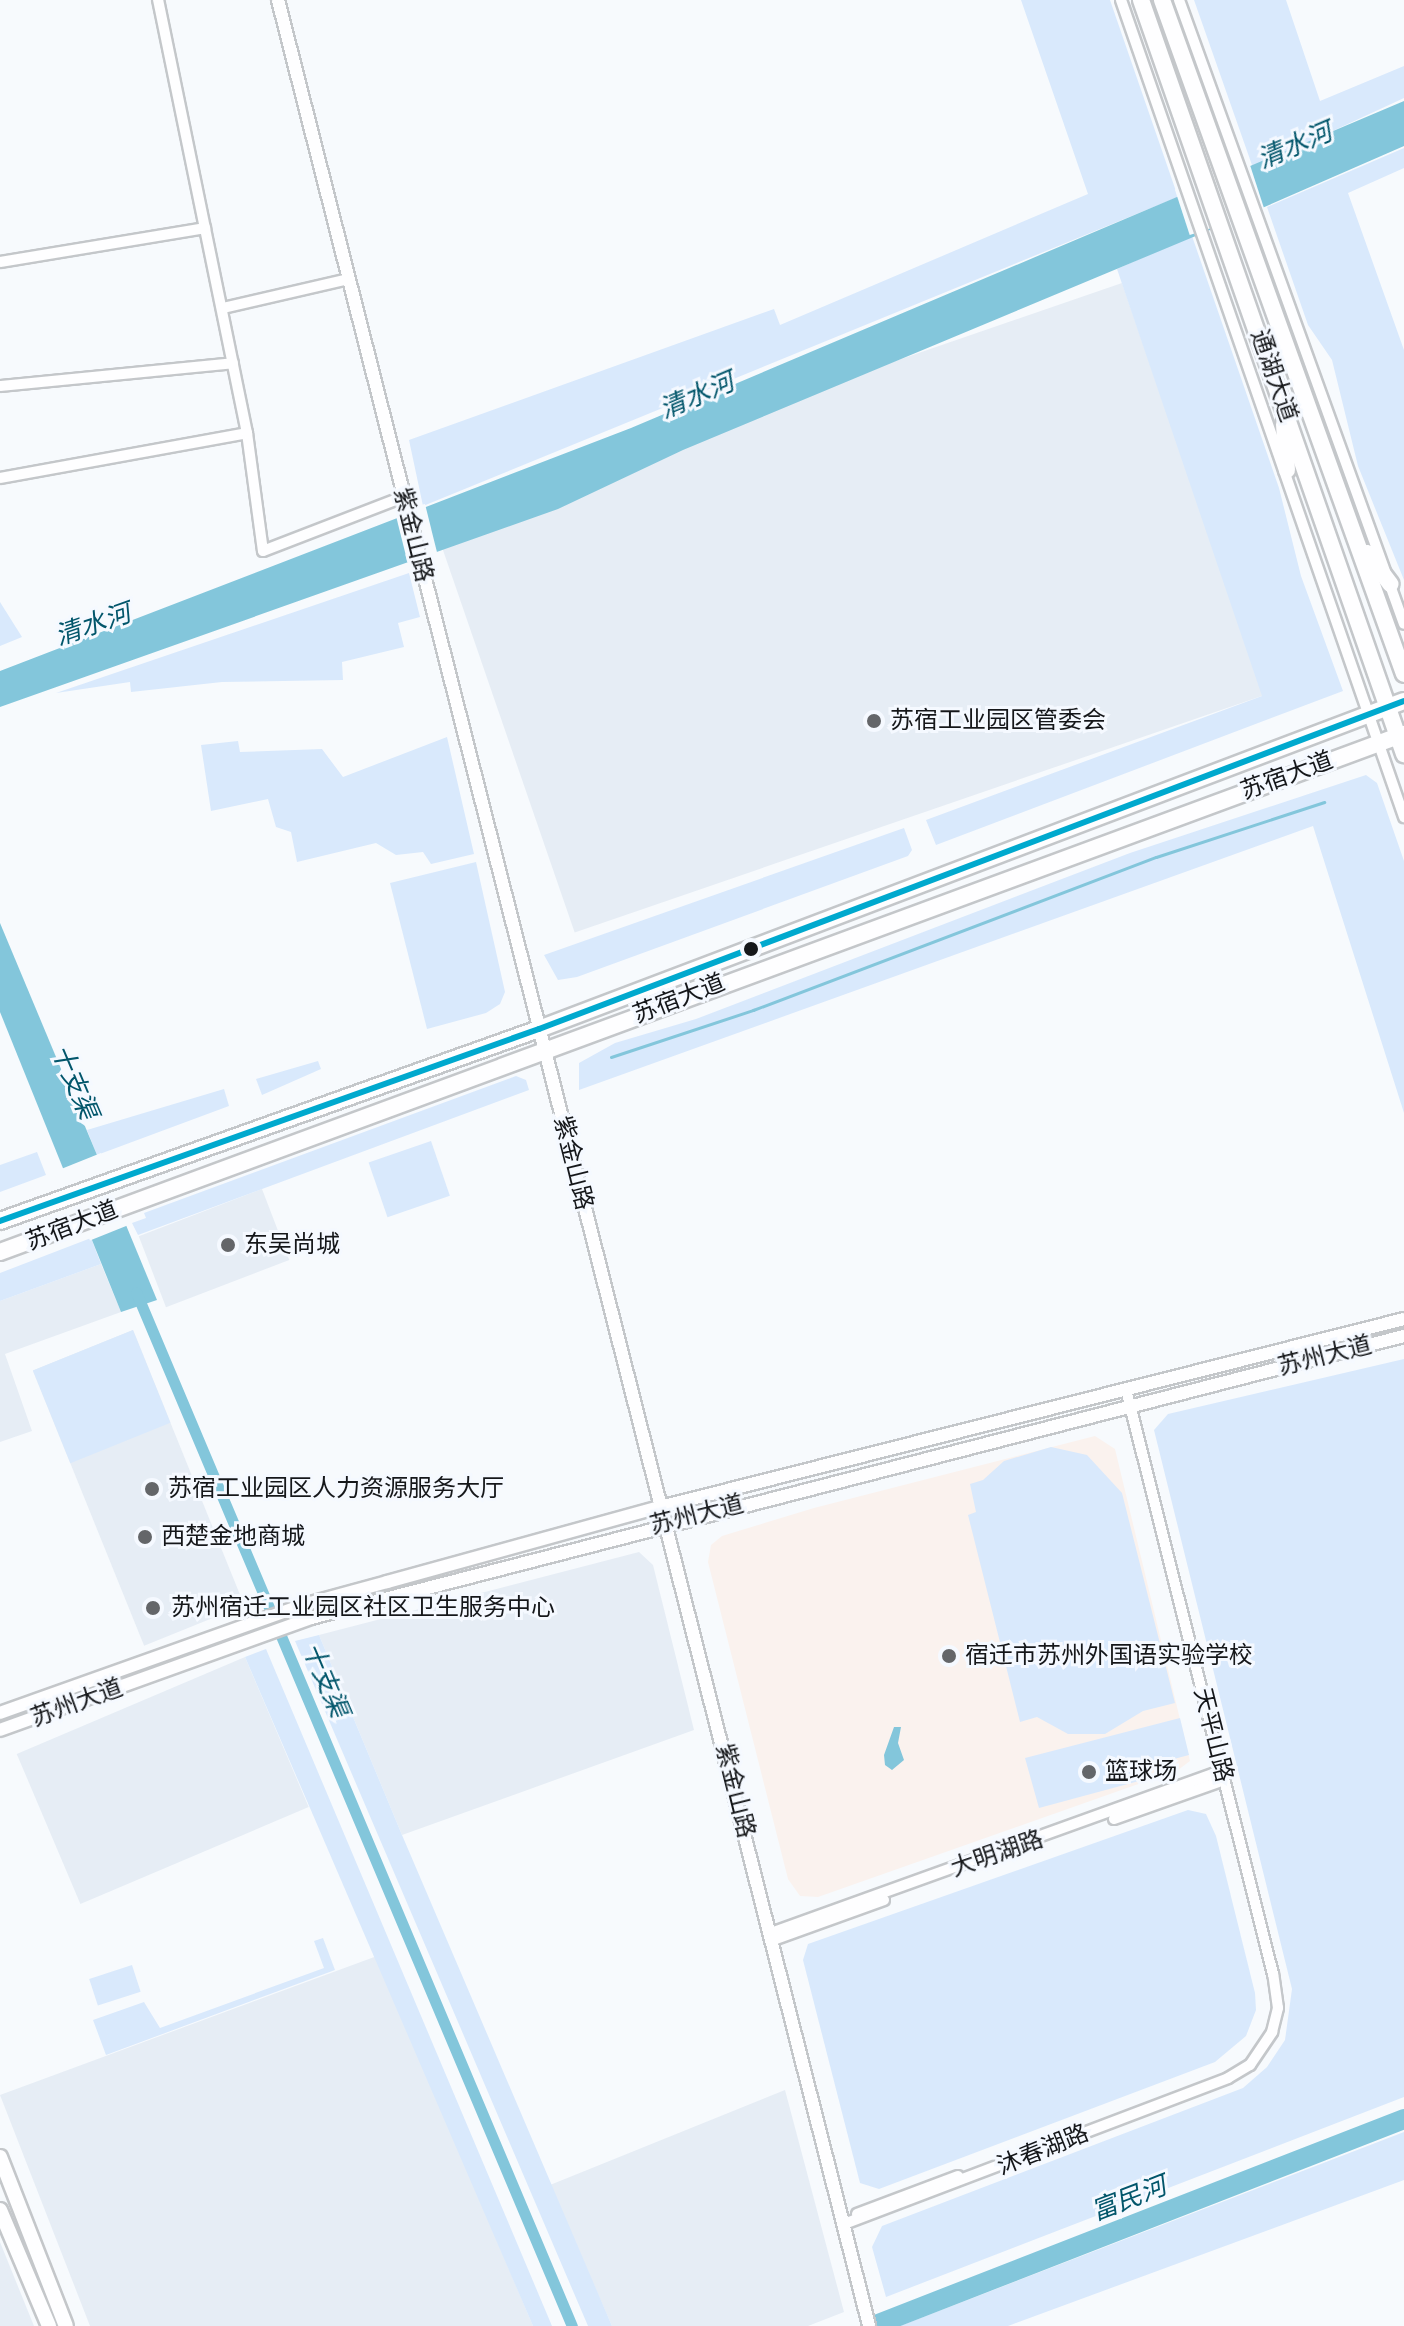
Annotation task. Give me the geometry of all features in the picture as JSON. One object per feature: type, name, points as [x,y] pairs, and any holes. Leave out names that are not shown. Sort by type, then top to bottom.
[{"type":"main road","name":"通湖大道","points":[[1141,0],[1283,402],[1396,704],[1404,754]]},
{"type":"main road","name":"通湖大道","points":[[1162,0],[1227,161],[1404,674]]},
{"type":"main road","points":[[1283,402],[1287,470]]},
{"type":"main road","points":[[1356,537],[1390,584]]},
{"type":"main road","name":"苏宿大道","points":[[0,1221],[539,1029],[1396,704]]},
{"type":"main road","name":"苏宿大道","points":[[0,1252],[1401,735]]},
{"type":"main road","points":[[0,2157],[66,2326]]},
{"type":"main road","points":[[0,2210],[49,2326]]},
{"type":"street","points":[[158,0],[247,433],[263,551],[403,497]]},
{"type":"street","name":"紫金山路","points":[[278,0],[869,2326]]},
{"type":"street","points":[[1121,0],[1287,470],[1404,817]]},
{"type":"street","points":[[1179,0],[1227,161]]},
{"type":"street","points":[[0,262],[205,228]]},
{"type":"street","points":[[223,308],[349,279]]},
{"type":"street","points":[[1271,285],[1404,624]]},
{"type":"street","points":[[0,386],[233,363]]},
{"type":"street","points":[[0,478],[247,433]]},
{"type":"street","name":"苏州大道","points":[[0,1713],[303,1605],[660,1507],[1404,1319]]},
{"type":"street","name":"苏州大道","points":[[0,1730],[311,1618],[664,1523],[1404,1336]]},
{"type":"street","name":"天平山路","points":[[1123,1390],[1220,1777],[1271,2002],[1261,2041],[1240,2069]]},
{"type":"street","name":"大明湖路","points":[[772,1937],[1220,1777]]},
{"type":"street","name":"沐春湖路","points":[[843,2221],[1240,2069]]},
{"type":"shaded area","points":[[1021,0],[1110,0],[1178,197],[423,506],[409,440],[774,309],[780,325],[1088,194]]},
{"type":"shaded area","points":[[1194,0],[1286,0],[1320,101],[1404,66],[1404,98],[1253,168]]},
{"type":"shaded area","points":[[1404,148],[1404,168],[1348,193],[1404,350],[1404,580],[1358,466],[1332,360],[1308,325],[1267,207]]},
{"type":"shaded area","points":[[1192,236],[1279,488],[1301,576],[1343,691],[936,845],[926,820],[1262,696],[1117,269]]},
{"type":"shaded area","points":[[1122,283],[1264,695],[575,933],[433,520]]},
{"type":"shaded area","points":[[409,573],[420,617],[398,623],[404,647],[342,662],[343,680],[222,682],[131,692],[130,682],[56,693]]},
{"type":"shaded area","points":[[0,602],[22,637],[0,646]]},
{"type":"shaded area","points":[[447,737],[474,854],[431,864],[423,852],[396,855],[376,843],[297,862],[291,832],[276,827],[268,799],[211,811],[201,745],[238,741],[240,752],[322,749],[343,777]]},
{"type":"shaded area","points":[[1366,775],[1377,783],[1404,861],[1404,1113],[1313,826],[579,1090],[579,1063],[615,1043],[696,1019],[1130,853]]},
{"type":"shaded area","points":[[904,828],[912,850],[908,856],[577,977],[558,980],[544,955]]},
{"type":"shaded area","points":[[476,862],[505,992],[500,1004],[486,1013],[427,1029],[390,883]]},
{"type":"shaded area","points":[[318,1061],[321,1069],[262,1095],[256,1079]]},
{"type":"shaded area","points":[[516,1076],[526,1080],[529,1090],[138,1235],[132,1223],[146,1218],[144,1213]]},
{"type":"shaded area","points":[[224,1089],[229,1106],[97,1155],[87,1130]]},
{"type":"shaded area","points":[[431,1141],[450,1196],[387,1217],[369,1162]]},
{"type":"shaded area","points":[[37,1152],[46,1175],[0,1192],[0,1165]]},
{"type":"shaded area","points":[[262,1189],[289,1260],[166,1307],[139,1236]]},
{"type":"shaded area","points":[[91,1238],[101,1264],[0,1301],[0,1273]]},
{"type":"shaded area","points":[[101,1264],[121,1312],[5,1354],[32,1431],[0,1442],[0,1301]]},
{"type":"shaded area","points":[[133,1330],[244,1605],[144,1646],[33,1370]]},
{"type":"shaded area","points":[[133,1330],[170,1423],[70,1463],[33,1370]]},
{"type":"shaded area","points":[[1404,1359],[1404,2097],[886,2297],[872,2247],[882,2226],[1243,2088],[1267,2067],[1285,2040],[1292,1989],[1154,1430],[1168,1414]]},
{"type":"shaded area","name":"宿迁市苏州外国语实验学校","points":[[1095,1436],[1115,1449],[1190,1761],[1178,1770],[818,1897],[800,1896],[788,1879],[708,1562],[711,1545],[722,1536],[814,1508]]},
{"type":"shaded area","points":[[1051,1447],[1087,1455],[1122,1493],[1175,1703],[1143,1711],[1105,1734],[1068,1734],[1037,1717],[1020,1722],[968,1515],[976,1512],[970,1484],[983,1480],[1004,1461]]},
{"type":"shaded area","points":[[639,1552],[653,1565],[694,1730],[402,1835],[319,1635]]},
{"type":"shaded area","points":[[319,1635],[612,2326],[588,2326],[295,1641]]},
{"type":"shaded area","points":[[266,1649],[552,2326],[533,2326],[245,1657]]},
{"type":"shaded area","points":[[245,1657],[309,1807],[80,1904],[17,1754]]},
{"type":"shaded area","name":"篮球场","points":[[1180,1718],[1189,1755],[1147,1766],[1150,1778],[1039,1808],[1025,1758]]},
{"type":"shaded area","points":[[1188,1810],[1206,1814],[1216,1836],[1255,1993],[1256,2010],[1246,2036],[1215,2062],[879,2189],[860,2183],[803,1960],[808,1944]]},
{"type":"shaded area","points":[[323,1938],[335,1970],[106,2055],[93,2020],[144,2002],[160,2028],[324,1968],[314,1941]]},
{"type":"shaded area","points":[[377,1956],[533,2326],[90,2326],[0,2095]]},
{"type":"shaded area","points":[[132,1965],[141,1992],[98,2006],[89,1979]]},
{"type":"shaded area","points":[[785,2090],[844,2312],[808,2326],[612,2326],[550,2185]]},
{"type":"shaded area","points":[[1404,2132],[1404,2180],[1008,2326],[900,2326]]},
{"type":"shaded area","points":[[0,2242],[34,2326],[0,2326]]},
{"type":"water","points":[[1404,101],[1404,146],[1246,215],[683,450],[558,509],[0,707],[0,671],[631,428]]},
{"type":"water","points":[[0,923],[157,1300],[121,1312],[0,1012]]},
{"type":"water","points":[[894,1727],[901,1727],[898,1743],[904,1760],[892,1770],[885,1765],[884,1755]]},
{"type":"pier","points":[[1250,165],[1265,211],[1190,235],[1175,189]]},
{"type":"pier","points":[[425,504],[438,556],[408,564],[395,511]]},
{"type":"pier","points":[[101,1153],[130,1224],[90,1241],[61,1169]]},
{"type":"waterway","points":[[611,1057],[753,1010],[1156,857],[1324,802]]},
{"type":"waterway","name":"十支渠","points":[[136,1292],[572,2326]]},
{"type":"waterway","name":"富民河","points":[[873,2326],[1404,2119]]},
{"type":"transit line","points":[[0,1221],[539,1029],[1404,701]]},
{"type":"place","name":"苏宿工业园区管委会","points":[[874,721]]},
{"type":"place","name":"东吴尚城","points":[[228,1245]]},
{"type":"place","name":"苏宿工业园区人力资源服务大厅","points":[[152,1489]]},
{"type":"place","name":"西楚金地商城","points":[[145,1537]]},
{"type":"place","name":"苏州宿迁工业园区社区卫生服务中心","points":[[153,1608]]},
{"type":"place","name":"宿迁市苏州外国语实验学校","points":[[949,1656]]},
{"type":"place","name":"篮球场","points":[[1089,1772]]},
{"type":"water label","name":"清水河","points":[[1295,146]]},
{"type":"water label","name":"清水河","points":[[697,396]]},
{"type":"water label","name":"清水河","points":[[93,625]]}]
